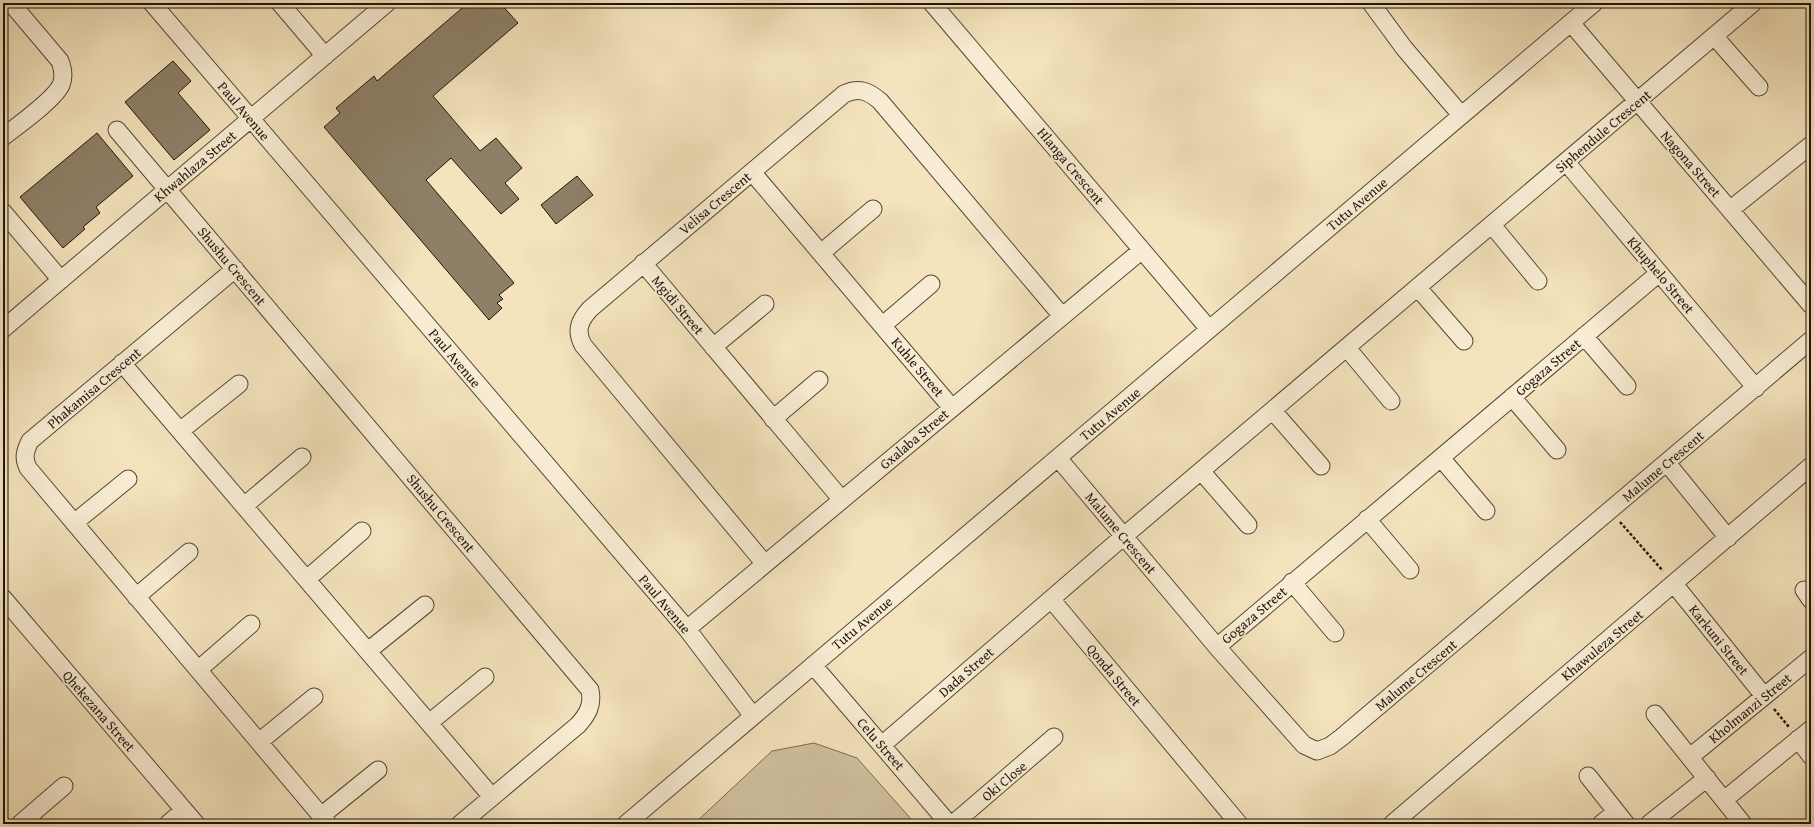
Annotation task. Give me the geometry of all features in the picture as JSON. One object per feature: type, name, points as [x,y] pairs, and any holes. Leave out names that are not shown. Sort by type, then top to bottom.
[{"type":"street","points":[[3,137],[56,94],[62,81],[63,70],[60,61],[11,3]]},
{"type":"street","name":"Paul Avenue","points":[[152,3],[686,630],[753,716]]},
{"type":"street","points":[[280,3],[325,56]]},
{"type":"street","name":"Khwahlaza Street","points":[[3,329],[387,3]]},
{"type":"street","name":"Hlanga Crescent","points":[[932,3],[1210,329]]},
{"type":"street","points":[[1371,3],[1404,48],[1461,115]]},
{"type":"street","name":"Tutu Avenue","points":[[626,824],[1594,3]]},
{"type":"street","name":"Siphendule Crescent","points":[[1124,536],[1753,3]]},
{"type":"street","name":"Nagona Street","points":[[1571,22],[1637,102],[1731,209],[1811,306]]},
{"type":"street","points":[[1714,36],[1759,87]]},
{"type":"street","name":"Velisa Crescent","points":[[765,564],[583,345],[579,337],[581,319],[590,308],[844,94],[853,90],[866,91],[880,101],[1062,316]]},
{"type":"street","name":"Shushu Crescent","points":[[117,130],[590,690],[592,702],[584,718],[460,824]]},
{"type":"street","points":[[1731,209],[1810,147]]},
{"type":"street","name":"Khuphelo Street","points":[[1566,162],[1756,388]]},
{"type":"street","name":"Kuhle Street","points":[[752,172],[952,408]]},
{"type":"street","points":[[821,253],[873,209]]},
{"type":"street","points":[[3,212],[61,280]]},
{"type":"street","points":[[1492,225],[1538,281]]},
{"type":"street","name":"Gxalaba Street","points":[[686,630],[1142,250]]},
{"type":"street","name":"Mgidi Street","points":[[643,263],[842,500]]},
{"type":"street","name":"Phakamisa Crescent","points":[[235,269],[30,441],[24,457],[28,468],[324,820],[378,770]]},
{"type":"street","name":"Gogaza Street","points":[[1217,647],[1659,273]]},
{"type":"street","name":"Kuhle Street","points":[[883,326],[932,284]]},
{"type":"street","points":[[1418,288],[1464,341]]},
{"type":"street","name":"Mgidi Street","points":[[713,347],[765,304]]},
{"type":"street","name":"Gogaza Street","points":[[1584,336],[1627,386]]},
{"type":"street","name":"Malume Crescent","points":[[1058,458],[1217,647],[1304,745],[1311,750],[1323,750],[1342,737],[1811,340]]},
{"type":"street","points":[[1347,348],[1391,401]]},
{"type":"street","points":[[122,363],[492,797]]},
{"type":"street","points":[[774,419],[819,380]]},
{"type":"street","points":[[180,431],[239,384]]},
{"type":"street","name":"Gogaza Street","points":[[1512,397],[1557,450]]},
{"type":"street","points":[[1273,411],[1321,466]]},
{"type":"street","points":[[244,506],[302,457]]},
{"type":"street","points":[[1441,458],[1486,511]]},
{"type":"street","points":[[1667,463],[1728,538]]},
{"type":"street","name":"Khawuleza Street","points":[[1392,824],[1811,466]]},
{"type":"street","points":[[1201,471],[1248,525]]},
{"type":"street","points":[[74,523],[128,479]]},
{"type":"street","points":[[1367,519],[1410,570]]},
{"type":"street","points":[[307,579],[362,531]]},
{"type":"street","points":[[1051,599],[1124,536]]},
{"type":"street","points":[[136,597],[189,552]]},
{"type":"street","name":"Gogaza Street","points":[[1292,582],[1335,633]]},
{"type":"street","name":"Karkuni Street","points":[[1674,584],[1764,696]]},
{"type":"street","name":"Qhekezana Street","points":[[3,598],[196,824]]},
{"type":"street","name":"Dada Street","points":[[882,745],[1051,599]]},
{"type":"street","name":"Qonda Street","points":[[1051,599],[1239,824]]},
{"type":"street","points":[[368,651],[425,605]]},
{"type":"street","points":[[198,670],[251,624]]},
{"type":"street","name":"Kholmanzi Street","points":[[1690,757],[1811,658]]},
{"type":"street","name":"Celu Street","points":[[813,665],[949,824]]},
{"type":"street","points":[[429,723],[485,677]]},
{"type":"street","points":[[259,742],[314,697]]},
{"type":"street","points":[[1655,714],[1743,824]]},
{"type":"street","points":[[1724,800],[1805,734],[1811,756]]},
{"type":"street","name":"Oki Close","points":[[953,824],[1054,737]]},
{"type":"street","points":[[1588,776],[1621,818],[1601,824]]},
{"type":"street","points":[[1649,824],[1706,778]]},
{"type":"street","points":[[20,824],[64,786]]},
{"type":"street","points":[[168,824],[184,810]]},
{"type":"path","points":[[1610,511],[1674,584]]},
{"type":"path","points":[[1764,696],[1805,734]]},
{"type":"shaded area","points":[[814,743],[857,758],[911,819],[913,824],[694,824],[772,751]]},
{"type":"building","points":[[468,3],[500,3],[518,23],[433,96],[480,151],[496,138],[522,168],[505,183],[519,199],[501,214],[451,158],[426,180],[514,283],[499,295],[503,299],[497,303],[502,308],[489,320],[324,127],[340,113],[336,108],[374,76],[377,81]]},
{"type":"building","points":[[173,61],[191,81],[178,93],[210,130],[174,160],[125,102]]},
{"type":"building","points":[[97,133],[133,176],[96,207],[100,213],[83,227],[85,229],[63,248],[20,197]]},
{"type":"building","points":[[577,176],[593,195],[556,224],[541,205]]}]
